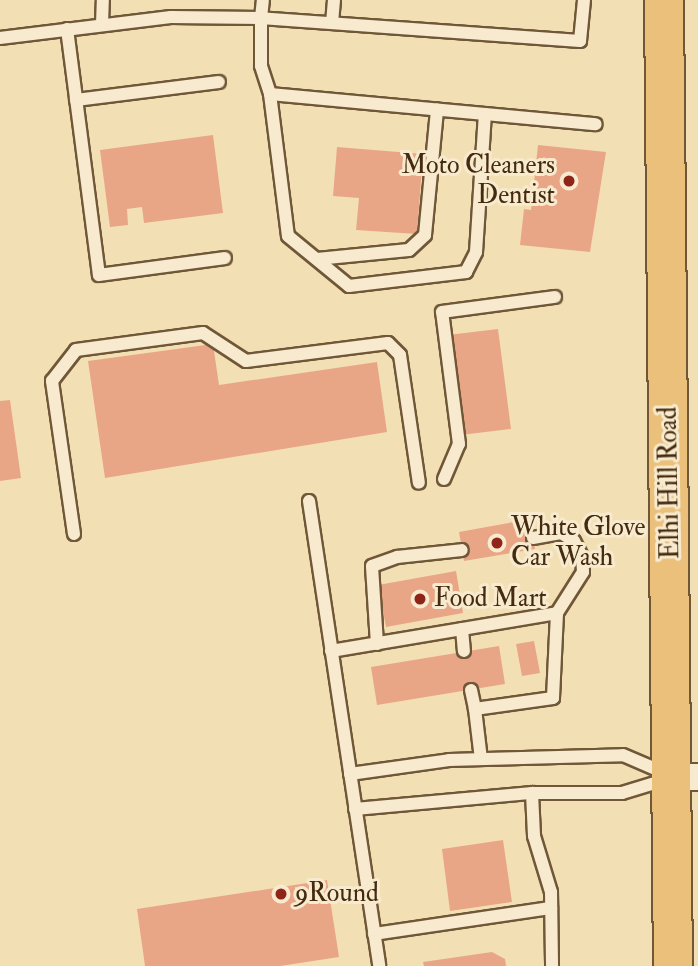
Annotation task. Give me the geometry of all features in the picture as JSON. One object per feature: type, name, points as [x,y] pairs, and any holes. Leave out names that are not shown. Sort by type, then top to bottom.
[{"type":"main road","name":"Elhi Hill Road","points":[[664,0],[686,777],[673,966]]},
{"type":"lane","points":[[102,24],[103,0]]},
{"type":"lane","points":[[262,0],[261,66],[270,94],[288,236],[349,286],[466,272],[477,252],[485,114]]},
{"type":"lane","points":[[332,23],[334,0]]},
{"type":"lane","points":[[0,38],[171,17],[261,18],[580,41],[584,0]]},
{"type":"lane","points":[[67,29],[99,275],[226,258]]},
{"type":"lane","points":[[76,100],[219,82]]},
{"type":"lane","points":[[270,94],[596,124]]},
{"type":"lane","points":[[317,259],[409,250],[425,235],[437,110]]},
{"type":"lane","points":[[444,479],[459,444],[442,312],[555,297]]},
{"type":"lane","points":[[74,534],[52,381],[76,350],[203,333],[246,360],[388,343],[400,355],[419,483]]},
{"type":"lane","points":[[309,501],[379,966]]},
{"type":"lane","points":[[475,709],[553,698],[557,613],[583,572],[582,557],[574,541],[561,533],[533,538]]},
{"type":"lane","points":[[377,644],[372,566],[397,557],[461,550]]},
{"type":"lane","points":[[331,651],[557,613]]},
{"type":"lane","points":[[462,629],[464,652]]},
{"type":"lane","points":[[471,690],[481,759]]},
{"type":"lane","points":[[350,774],[481,759],[623,755],[686,777]]},
{"type":"lane","points":[[355,809],[532,793],[622,793],[686,777]]},
{"type":"lane","points":[[532,793],[534,836],[551,908],[552,966]]},
{"type":"lane","points":[[374,934],[551,908]]},
{"type":"building","points":[[213,135],[223,213],[144,223],[142,207],[127,209],[128,225],[110,227],[100,150]]},
{"type":"building","name":"Moto Cleaners Dentist","points":[[538,145],[606,152],[590,252],[520,245],[524,209],[531,210]]},
{"type":"building","points":[[337,147],[423,154],[417,234],[356,230],[359,198],[333,196]]},
{"type":"building","points":[[498,329],[511,429],[461,435],[448,335]]},
{"type":"building","points":[[213,344],[219,385],[377,362],[387,432],[105,478],[88,361]]},
{"type":"building","points":[[10,400],[21,478],[0,481],[0,401]]},
{"type":"building","name":"White Glove Car Wash","points":[[530,519],[535,549],[464,561],[459,532]]},
{"type":"building","name":"Food Mart","points":[[456,571],[463,613],[386,627],[378,585]]},
{"type":"building","points":[[534,641],[540,673],[522,676],[516,644]]},
{"type":"building","points":[[499,646],[505,684],[377,705],[371,667]]},
{"type":"building","points":[[503,840],[512,902],[450,911],[442,849]]},
{"type":"building","points":[[327,880],[339,957],[280,966],[145,966],[137,909]]},
{"type":"building","points":[[492,952],[505,959],[506,966],[424,966],[423,962]]},
{"type":"place","name":"Moto Cleaners Dentist","points":[[569,181]]},
{"type":"place","name":"White Glove Car Wash","points":[[497,543]]},
{"type":"place","name":"Food Mart","points":[[420,599]]},
{"type":"place","name":"9Round","points":[[281,894]]}]
